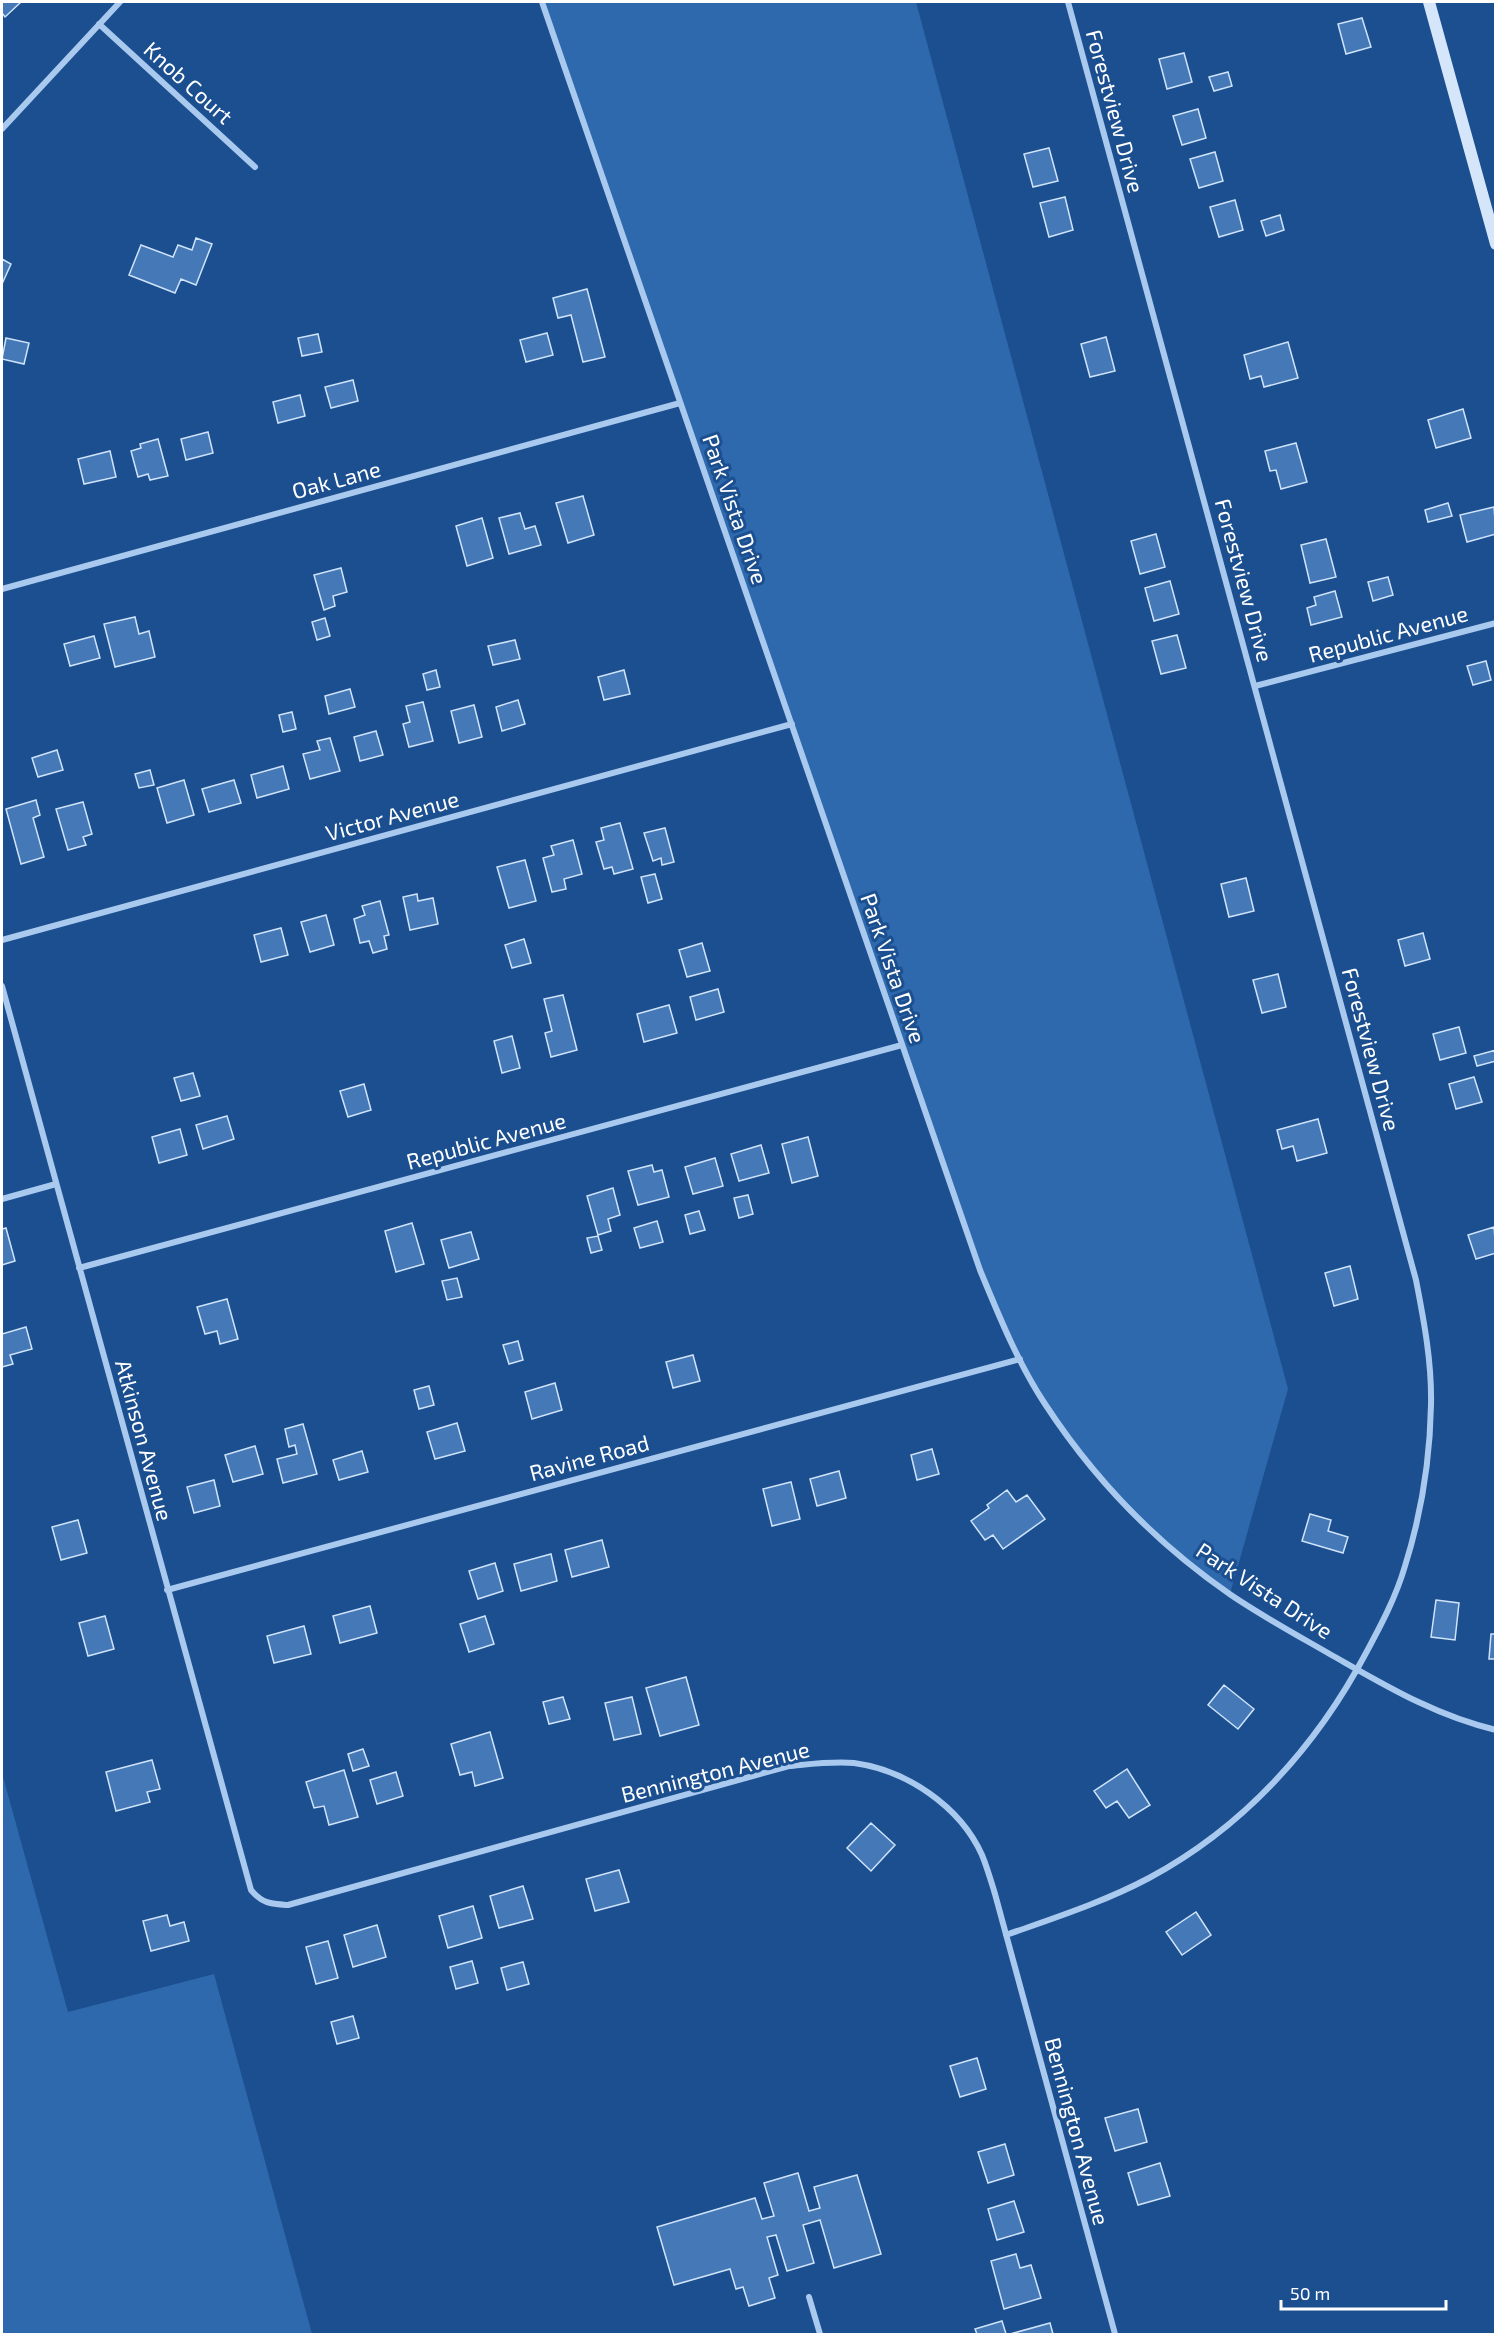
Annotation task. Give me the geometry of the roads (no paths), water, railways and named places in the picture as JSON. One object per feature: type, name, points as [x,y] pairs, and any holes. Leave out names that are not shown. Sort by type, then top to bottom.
[{"type":"street","points":[[2,129],[120,2]]},
{"type":"street","name":"Park Vista Drive","points":[[542,2],[980,1270],[1002,1323],[1044,1403],[1077,1450],[1148,1528],[1230,1594],[1357,1670],[1434,1711],[1496,1730]]},
{"type":"street","name":"Forestview Drive","points":[[1006,1935],[1112,1896],[1151,1877],[1216,1834],[1280,1777],[1309,1743],[1357,1670],[1386,1616],[1405,1568],[1423,1489],[1431,1404],[1426,1335],[1413,1268],[1068,2]]},
{"type":"street","points":[[1429,2],[1496,244]]},
{"type":"street","name":"Knob Court","points":[[99,24],[255,167]]},
{"type":"street","name":"Oak Lane","points":[[2,590],[680,404]]},
{"type":"street","name":"Republic Avenue","points":[[1255,686],[1496,623]]},
{"type":"street","name":"Victor Avenue","points":[[2,940],[792,724]]},
{"type":"street","name":"Atkinson Avenue","points":[[2,986],[246,1880],[260,1901]]},
{"type":"street","name":"Republic Avenue","points":[[79,1268],[902,1045]]},
{"type":"street","points":[[2,1199],[56,1184]]},
{"type":"street","name":"Ravine Road","points":[[167,1590],[1020,1359]]},
{"type":"street","name":"Bennington Avenue","points":[[260,1901],[268,1904],[288,1905],[789,1766],[820,1762],[853,1763],[872,1766],[902,1777],[937,1799],[958,1819],[982,1854],[1115,2334]]},
{"type":"street","points":[[810,2297],[820,2334]]}]
